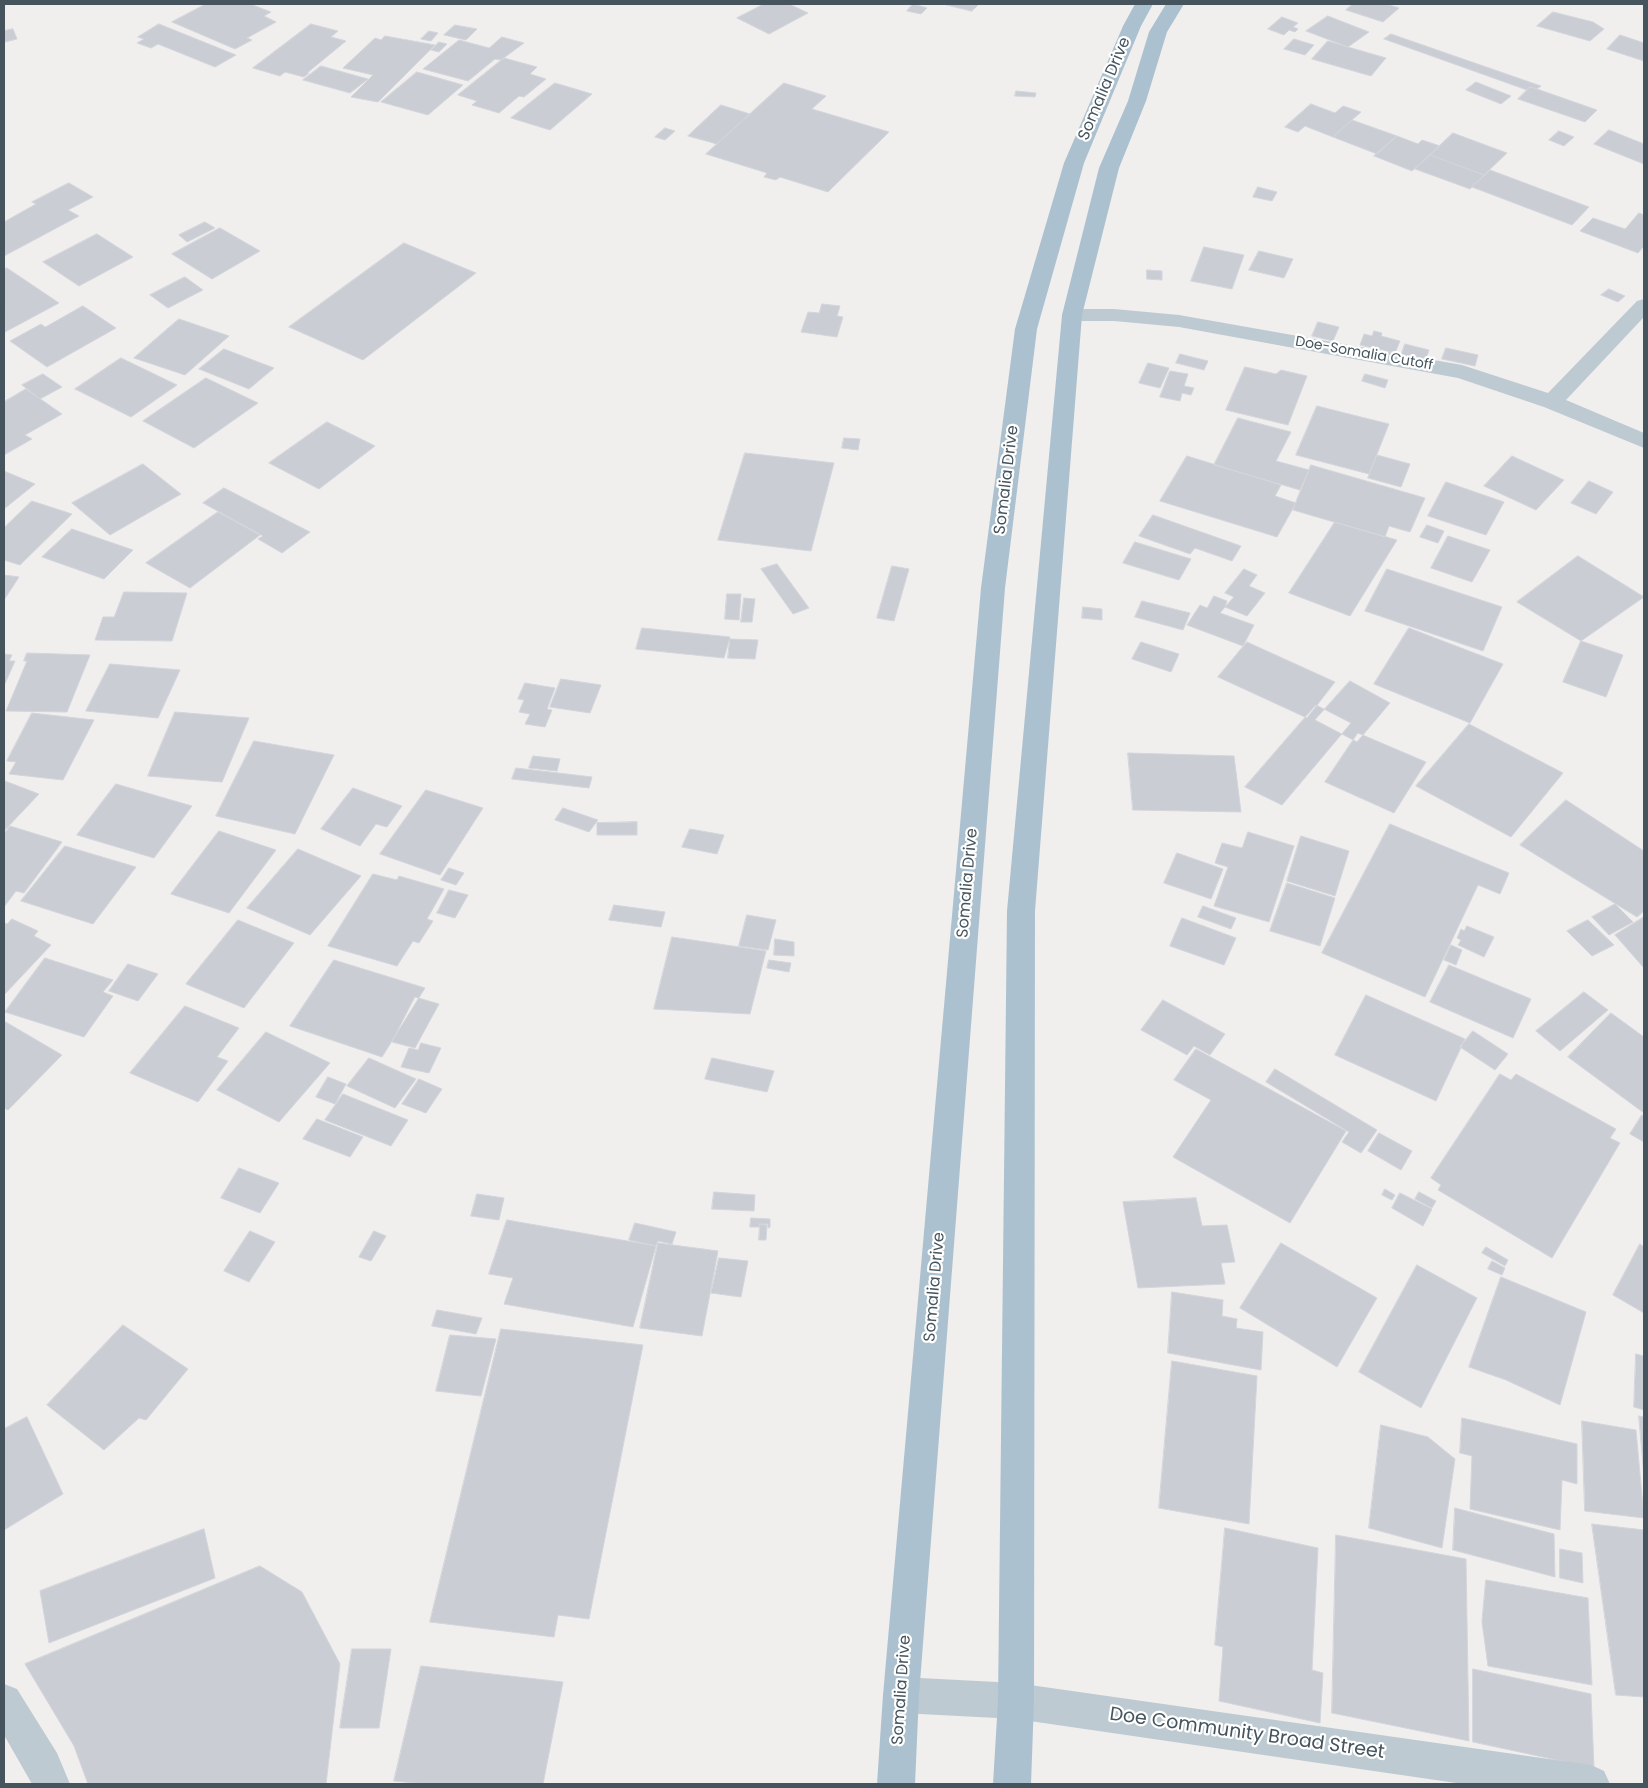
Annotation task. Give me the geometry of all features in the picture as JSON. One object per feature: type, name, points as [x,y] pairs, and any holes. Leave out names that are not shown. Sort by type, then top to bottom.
[{"type":"main road","name":"Somalia Drive","points":[[896,1784],[901,1695],[993,588],[1026,329],[1074,163],[1132,26],[1144,4]]},
{"type":"main road","name":"Somalia Drive","points":[[1012,1784],[1016,1701],[1021,911],[1072,315],[1110,168],[1138,101],[1158,32],[1175,4]]},
{"type":"street","points":[[1552,402],[1644,305]]},
{"type":"street","name":"Doe-Somalia Cutoff","points":[[1072,315],[1114,315],[1179,321],[1462,372],[1552,402],[1644,441]]},
{"type":"street","name":"Doe Community Broad Street","points":[[901,1695],[1016,1701],[1592,1784]]},
{"type":"street","points":[[4,1702],[44,1766],[51,1784]]},
{"type":"building","points":[[206,4],[250,4],[271,12],[264,16],[276,22],[247,38],[252,40],[235,49],[172,22]]},
{"type":"building","points":[[764,4],[789,4],[808,13],[769,34],[737,18]]},
{"type":"building","points":[[913,4],[927,8],[921,14],[907,11]]},
{"type":"building","points":[[943,4],[979,4],[972,11]]},
{"type":"building","points":[[1353,4],[1386,4],[1399,8],[1383,22],[1346,10]]},
{"type":"building","points":[[1553,12],[1593,22],[1604,29],[1590,41],[1537,26]]},
{"type":"building","points":[[1328,16],[1369,32],[1348,47],[1306,31]]},
{"type":"building","points":[[1282,17],[1298,23],[1293,27],[1298,29],[1295,32],[1289,30],[1284,35],[1268,29]]},
{"type":"building","points":[[159,24],[236,55],[215,67],[158,44],[151,48],[137,43],[144,39],[138,37]]},
{"type":"building","points":[[311,24],[338,31],[331,37],[346,41],[304,77],[285,72],[280,76],[253,68]]},
{"type":"building","points":[[455,25],[477,29],[466,40],[444,35]]},
{"type":"building","points":[[13,29],[17,39],[5,42],[4,31]]},
{"type":"building","points":[[429,31],[438,33],[431,41],[421,39]]},
{"type":"building","points":[[1391,34],[1541,86],[1537,89],[1530,87],[1527,90],[1384,39]]},
{"type":"building","points":[[1620,35],[1644,43],[1644,61],[1607,49]]},
{"type":"building","points":[[385,36],[435,45],[378,102],[351,97],[373,75],[343,68],[375,38],[381,40]]},
{"type":"building","points":[[502,37],[524,43],[501,60],[495,59],[468,81],[423,69],[459,40],[489,48]]},
{"type":"building","points":[[1294,39],[1314,45],[1305,55],[1284,49]]},
{"type":"building","points":[[1328,41],[1386,58],[1371,76],[1312,59]]},
{"type":"building","points":[[439,42],[447,44],[439,52],[431,50]]},
{"type":"building","points":[[504,58],[537,67],[530,74],[546,79],[524,97],[519,96],[499,113],[472,105],[477,101],[458,95]]},
{"type":"building","points":[[321,66],[368,79],[350,93],[303,80]]},
{"type":"building","points":[[417,72],[463,85],[428,115],[381,102]]},
{"type":"building","points":[[1476,82],[1511,96],[1501,104],[1466,90]]},
{"type":"building","points":[[555,83],[592,94],[550,130],[511,118]]},
{"type":"building","points":[[784,83],[826,96],[812,109],[889,132],[828,192],[780,177],[776,180],[764,177],[767,173],[706,154]]},
{"type":"building","points":[[1530,87],[1597,110],[1585,122],[1518,99]]},
{"type":"building","points":[[1016,91],[1036,93],[1035,97],[1015,96]]},
{"type":"building","points":[[1311,104],[1335,113],[1343,106],[1361,112],[1333,137],[1305,126],[1298,132],[1285,127]]},
{"type":"building","points":[[721,105],[750,114],[717,144],[688,136]]},
{"type":"building","points":[[1352,120],[1397,136],[1377,154],[1333,137]]},
{"type":"building","points":[[665,128],[675,131],[665,140],[655,137]]},
{"type":"building","points":[[1609,130],[1644,144],[1644,164],[1594,144]]},
{"type":"building","points":[[1559,131],[1574,137],[1564,146],[1549,140]]},
{"type":"building","points":[[1453,133],[1507,153],[1484,175],[1430,155]]},
{"type":"building","points":[[1397,136],[1418,144],[1422,140],[1440,146],[1412,171],[1374,156]]},
{"type":"building","points":[[1430,155],[1484,175],[1470,189],[1415,169]]},
{"type":"building","points":[[1490,170],[1589,207],[1572,225],[1472,187]]},
{"type":"building","points":[[69,183],[93,197],[68,210],[79,216],[4,256],[4,222],[36,204],[32,202]]},
{"type":"building","points":[[1258,187],[1277,192],[1272,201],[1253,197]]},
{"type":"building","points":[[1639,213],[1644,215],[1644,246],[1638,253],[1580,231],[1593,218],[1625,229]]},
{"type":"building","points":[[205,222],[215,228],[187,242],[179,235]]},
{"type":"building","points":[[220,228],[260,251],[212,279],[172,254]]},
{"type":"building","points":[[97,234],[133,257],[79,286],[43,262]]},
{"type":"building","points":[[404,243],[476,273],[363,360],[289,327]]},
{"type":"building","points":[[1204,247],[1244,255],[1232,289],[1191,281]]},
{"type":"building","points":[[1259,251],[1293,259],[1284,278],[1249,270]]},
{"type":"building","points":[[7,268],[59,303],[5,332],[4,270]]},
{"type":"building","points":[[1147,270],[1162,271],[1162,280],[1147,279]]},
{"type":"building","points":[[185,277],[203,290],[168,308],[150,295]]},
{"type":"building","points":[[1609,289],[1625,296],[1618,302],[1601,295]]},
{"type":"building","points":[[822,304],[840,306],[837,316],[843,317],[837,337],[801,332],[808,312],[819,313]]},
{"type":"building","points":[[83,306],[116,328],[47,367],[10,341],[41,324],[45,327]]},
{"type":"building","points":[[179,319],[229,336],[185,375],[134,358]]},
{"type":"building","points":[[1318,322],[1339,327],[1333,341],[1312,336]]},
{"type":"building","points":[[1374,331],[1382,333],[1381,336],[1400,341],[1395,353],[1360,345],[1364,334],[1372,336]]},
{"type":"building","points":[[1405,344],[1429,350],[1425,362],[1401,356]]},
{"type":"building","points":[[1446,348],[1478,355],[1475,366],[1442,359]]},
{"type":"building","points":[[224,349],[274,368],[249,389],[199,369]]},
{"type":"building","points":[[1180,354],[1208,361],[1204,370],[1176,363]]},
{"type":"building","points":[[121,358],[177,385],[131,417],[75,389]]},
{"type":"building","points":[[1148,363],[1169,368],[1160,388],[1139,383]]},
{"type":"building","points":[[1245,367],[1276,374],[1281,370],[1307,376],[1288,425],[1226,410]]},
{"type":"building","points":[[1170,371],[1188,374],[1184,386],[1194,388],[1191,395],[1182,393],[1180,401],[1160,397]]},
{"type":"building","points":[[43,374],[62,387],[40,399],[22,385]]},
{"type":"building","points":[[1365,374],[1388,380],[1385,388],[1362,381]]},
{"type":"building","points":[[206,378],[258,403],[194,448],[143,421]]},
{"type":"building","points":[[26,389],[62,414],[25,435],[32,439],[4,455],[4,402]]},
{"type":"building","points":[[1317,406],[1389,424],[1369,474],[1296,455]]},
{"type":"building","points":[[1238,418],[1291,432],[1276,461],[1309,470],[1300,490],[1214,465]]},
{"type":"building","points":[[327,422],[375,446],[319,489],[269,463]]},
{"type":"building","points":[[844,438],[860,439],[858,450],[842,448]]},
{"type":"building","points":[[745,453],[834,463],[811,551],[718,540]]},
{"type":"building","points":[[1377,455],[1410,464],[1401,487],[1368,478]]},
{"type":"building","points":[[1187,456],[1281,485],[1275,496],[1296,503],[1277,537],[1160,501]]},
{"type":"building","points":[[1512,456],[1564,480],[1536,510],[1484,486]]},
{"type":"building","points":[[143,464],[181,494],[110,535],[72,503]]},
{"type":"building","points":[[1311,465],[1425,498],[1410,532],[1389,526],[1385,537],[1293,510]]},
{"type":"building","points":[[4,471],[35,484],[4,509]]},
{"type":"building","points":[[1589,481],[1613,492],[1596,514],[1571,503]]},
{"type":"building","points":[[1446,482],[1504,502],[1486,535],[1428,516]]},
{"type":"building","points":[[224,488],[310,532],[282,553],[258,539],[263,536],[203,503]]},
{"type":"building","points":[[32,501],[72,514],[20,565],[4,560],[4,528]]},
{"type":"building","points":[[218,512],[260,535],[190,588],[146,563]]},
{"type":"building","points":[[1153,515],[1241,546],[1232,561],[1195,548],[1190,554],[1139,536]]},
{"type":"building","points":[[1335,522],[1397,540],[1350,616],[1289,593]]},
{"type":"building","points":[[1427,525],[1444,531],[1438,543],[1420,537]]},
{"type":"building","points":[[72,529],[133,550],[104,579],[42,557]]},
{"type":"building","points":[[1448,536],[1490,550],[1472,582],[1431,568]]},
{"type":"building","points":[[1135,542],[1191,559],[1179,580],[1123,563]]},
{"type":"building","points":[[1578,556],[1644,597],[1581,641],[1517,602]]},
{"type":"building","points":[[777,564],[809,608],[793,614],[761,569]]},
{"type":"building","points":[[892,566],[909,569],[894,621],[877,618]]},
{"type":"building","points":[[1244,569],[1257,575],[1249,586],[1265,593],[1247,616],[1225,607],[1234,597],[1225,593]]},
{"type":"building","points":[[1387,569],[1502,607],[1483,651],[1365,611]]},
{"type":"building","points":[[4,575],[19,577],[4,600]]},
{"type":"building","points":[[124,592],[187,593],[172,641],[95,640],[103,617],[114,617]]},
{"type":"building","points":[[727,594],[741,594],[739,620],[725,619]]},
{"type":"building","points":[[1214,596],[1227,601],[1220,613],[1254,625],[1243,646],[1187,625],[1200,605],[1207,608]]},
{"type":"building","points":[[744,598],[755,599],[752,622],[741,622]]},
{"type":"building","points":[[1142,601],[1190,613],[1183,630],[1135,617]]},
{"type":"building","points":[[1083,607],[1102,609],[1102,620],[1082,618]]},
{"type":"building","points":[[642,628],[730,637],[724,658],[636,649]]},
{"type":"building","points":[[1409,628],[1503,664],[1470,723],[1374,684]]},
{"type":"building","points":[[730,639],[758,640],[755,659],[728,658]]},
{"type":"building","points":[[1581,641],[1623,655],[1606,697],[1563,682]]},
{"type":"building","points":[[1141,642],[1179,654],[1171,672],[1132,659]]},
{"type":"building","points":[[1247,642],[1335,682],[1307,718],[1218,677]]},
{"type":"building","points":[[27,653],[90,655],[67,712],[6,711],[27,661],[24,661]]},
{"type":"building","points":[[4,654],[12,655],[9,661],[15,661],[4,686]]},
{"type":"building","points":[[110,664],[180,670],[158,718],[86,711]]},
{"type":"building","points":[[561,679],[601,685],[590,713],[550,707]]},
{"type":"building","points":[[1350,681],[1390,703],[1357,742],[1315,720]]},
{"type":"building","points":[[525,683],[555,688],[547,709],[552,710],[545,727],[525,724],[530,714],[519,712],[524,700],[518,699]]},
{"type":"building","points":[[1316,705],[1351,723],[1282,805],[1245,787]]},
{"type":"building","points":[[175,712],[249,718],[222,782],[148,776]]},
{"type":"building","points":[[32,713],[94,720],[63,780],[9,774],[16,762],[7,761]]},
{"type":"building","points":[[1469,724],[1563,773],[1511,837],[1416,786]]},
{"type":"building","points":[[1358,733],[1426,762],[1394,813],[1325,782]]},
{"type":"building","points":[[254,741],[334,755],[295,834],[216,816]]},
{"type":"building","points":[[1128,753],[1234,756],[1241,812],[1133,810]]},
{"type":"building","points":[[533,756],[560,759],[557,771],[529,768]]},
{"type":"building","points":[[516,768],[592,777],[589,788],[512,779]]},
{"type":"building","points":[[5,781],[39,794],[4,831],[4,783]]},
{"type":"building","points":[[116,784],[192,806],[154,858],[77,835]]},
{"type":"building","points":[[353,788],[402,806],[387,827],[376,824],[360,846],[321,829]]},
{"type":"building","points":[[426,790],[483,808],[440,875],[380,854]]},
{"type":"building","points":[[1566,800],[1644,851],[1644,911],[1637,917],[1520,845]]},
{"type":"building","points":[[563,808],[598,820],[589,832],[555,820]]},
{"type":"building","points":[[637,822],[637,835],[597,835],[597,823]]},
{"type":"building","points":[[1390,824],[1509,873],[1500,894],[1478,885],[1425,997],[1322,953]]},
{"type":"building","points":[[10,826],[62,842],[24,893],[16,891],[4,907],[4,834]]},
{"type":"building","points":[[690,829],[724,835],[717,854],[682,847]]},
{"type":"building","points":[[219,831],[276,850],[229,913],[171,894]]},
{"type":"building","points":[[1248,832],[1294,846],[1269,922],[1214,906],[1228,867],[1215,863],[1222,843],[1242,848]]},
{"type":"building","points":[[1301,836],[1349,851],[1335,896],[1287,881]]},
{"type":"building","points":[[65,846],[136,867],[93,924],[21,901]]},
{"type":"building","points":[[298,849],[361,876],[310,935],[247,908]]},
{"type":"building","points":[[1177,853],[1223,869],[1211,899],[1164,883]]},
{"type":"building","points":[[449,868],[464,873],[456,885],[441,880]]},
{"type":"building","points":[[373,874],[397,880],[399,876],[444,889],[427,919],[433,921],[419,943],[413,941],[397,966],[328,946]]},
{"type":"building","points":[[1287,883],[1335,898],[1320,946],[1270,931]]},
{"type":"building","points":[[449,890],[468,895],[455,918],[437,913]]},
{"type":"building","points":[[1615,904],[1633,922],[1609,935],[1592,917]]},
{"type":"building","points":[[614,905],[665,912],[661,927],[609,920]]},
{"type":"building","points":[[1203,906],[1236,918],[1231,929],[1198,917]]},
{"type":"building","points":[[747,915],[776,920],[768,950],[739,946]]},
{"type":"building","points":[[1644,917],[1644,968],[1615,935]]},
{"type":"building","points":[[1182,918],[1236,938],[1224,965],[1170,946]]},
{"type":"building","points":[[12,919],[38,931],[34,936],[51,945],[4,995],[4,923],[7,924]]},
{"type":"building","points":[[238,920],[294,943],[244,1008],[186,984]]},
{"type":"building","points":[[1588,920],[1614,945],[1592,956],[1567,931]]},
{"type":"building","points":[[1467,926],[1494,937],[1484,957],[1458,945],[1461,940],[1457,938],[1461,929],[1464,931]]},
{"type":"building","points":[[672,937],[766,951],[750,1014],[654,1009]]},
{"type":"building","points":[[775,939],[794,942],[794,956],[774,955]]},
{"type":"building","points":[[1451,945],[1462,950],[1456,965],[1444,960]]},
{"type":"building","points":[[45,958],[113,980],[103,992],[113,996],[84,1037],[5,1012]]},
{"type":"building","points":[[334,960],[425,988],[382,1057],[290,1026]]},
{"type":"building","points":[[769,960],[791,963],[789,972],[767,968]]},
{"type":"building","points":[[128,964],[158,974],[138,1001],[109,991]]},
{"type":"building","points":[[1449,965],[1531,999],[1513,1038],[1430,1002]]},
{"type":"building","points":[[1584,992],[1608,1010],[1560,1051],[1536,1031]]},
{"type":"building","points":[[1366,995],[1465,1039],[1436,1101],[1335,1055]]},
{"type":"building","points":[[415,997],[439,1004],[415,1048],[392,1042]]},
{"type":"building","points":[[1163,1000],[1225,1034],[1210,1055],[1194,1046],[1187,1055],[1141,1030]]},
{"type":"building","points":[[185,1006],[239,1028],[217,1057],[228,1061],[198,1102],[130,1073]]},
{"type":"building","points":[[1611,1013],[1644,1037],[1644,1113],[1568,1057]]},
{"type":"building","points":[[4,1021],[62,1055],[8,1110],[4,1108]]},
{"type":"building","points":[[1473,1031],[1508,1054],[1495,1070],[1460,1047]]},
{"type":"building","points":[[266,1032],[330,1063],[279,1122],[217,1090]]},
{"type":"building","points":[[421,1043],[441,1048],[429,1073],[401,1067],[409,1048],[418,1050]]},
{"type":"building","points":[[1196,1049],[1346,1131],[1290,1223],[1173,1157],[1211,1100],[1174,1080]]},
{"type":"building","points":[[369,1058],[416,1079],[395,1108],[347,1086]]},
{"type":"building","points":[[712,1058],[774,1071],[767,1092],[705,1079]]},
{"type":"building","points":[[1275,1069],[1377,1130],[1361,1153],[1342,1142],[1349,1132],[1266,1082]]},
{"type":"building","points":[[1500,1074],[1511,1080],[1516,1074],[1616,1129],[1610,1138],[1620,1143],[1552,1258],[1438,1190],[1441,1185],[1431,1178]]},
{"type":"building","points":[[328,1077],[346,1084],[335,1104],[316,1097]]},
{"type":"building","points":[[419,1079],[442,1089],[426,1113],[402,1104]]},
{"type":"building","points":[[343,1094],[408,1120],[391,1146],[325,1120]]},
{"type":"building","points":[[1642,1115],[1644,1117],[1644,1142],[1630,1134]]},
{"type":"building","points":[[317,1119],[363,1137],[350,1157],[303,1139]]},
{"type":"building","points":[[1379,1133],[1412,1151],[1401,1170],[1368,1151]]},
{"type":"building","points":[[239,1168],[279,1183],[260,1213],[221,1198]]},
{"type":"building","points":[[1385,1189],[1395,1195],[1392,1200],[1382,1195]]},
{"type":"building","points":[[714,1192],[755,1195],[754,1211],[712,1209]]},
{"type":"building","points":[[1419,1192],[1436,1201],[1432,1208],[1415,1199]]},
{"type":"building","points":[[1400,1193],[1432,1209],[1423,1226],[1392,1208]]},
{"type":"building","points":[[477,1194],[504,1198],[499,1220],[471,1216]]},
{"type":"building","points":[[1196,1198],[1202,1226],[1227,1225],[1235,1262],[1221,1263],[1225,1284],[1138,1288],[1123,1202]]},
{"type":"building","points":[[751,1218],[770,1219],[770,1227],[768,1228],[768,1224],[759,1224],[760,1227],[750,1227]]},
{"type":"building","points":[[507,1220],[656,1246],[633,1327],[504,1304],[513,1278],[489,1274]]},
{"type":"building","points":[[635,1223],[676,1232],[672,1244],[658,1241],[656,1246],[629,1240]]},
{"type":"building","points":[[760,1224],[767,1225],[766,1240],[759,1240]]},
{"type":"building","points":[[250,1231],[275,1242],[249,1282],[224,1271]]},
{"type":"building","points":[[374,1231],[386,1236],[371,1261],[359,1257]]},
{"type":"building","points":[[658,1243],[718,1251],[702,1336],[640,1328]]},
{"type":"building","points":[[1281,1243],[1377,1298],[1337,1367],[1240,1308]]},
{"type":"building","points":[[1640,1244],[1644,1247],[1644,1313],[1613,1295]]},
{"type":"building","points":[[1486,1247],[1508,1260],[1505,1266],[1482,1253]]},
{"type":"building","points":[[719,1258],[748,1261],[741,1297],[711,1293]]},
{"type":"building","points":[[1492,1261],[1505,1268],[1502,1275],[1488,1269]]},
{"type":"building","points":[[1417,1265],[1477,1298],[1421,1408],[1359,1372]]},
{"type":"building","points":[[1501,1277],[1586,1312],[1560,1405],[1506,1380],[1469,1367]]},
{"type":"building","points":[[1172,1292],[1223,1300],[1222,1316],[1237,1319],[1236,1328],[1263,1332],[1261,1370],[1168,1353]]},
{"type":"building","points":[[437,1310],[482,1318],[476,1334],[432,1326]]},
{"type":"building","points":[[123,1325],[188,1369],[146,1420],[139,1418],[104,1450],[47,1405]]},
{"type":"building","points":[[501,1329],[643,1345],[589,1619],[558,1615],[554,1637],[430,1622]]},
{"type":"building","points":[[450,1335],[496,1339],[481,1396],[436,1391]]},
{"type":"building","points":[[1636,1354],[1644,1356],[1644,1410],[1634,1407]]},
{"type":"building","points":[[1172,1361],[1257,1376],[1249,1524],[1159,1508]]},
{"type":"building","points":[[1639,1416],[1644,1417],[1644,1476]]},
{"type":"building","points":[[27,1417],[63,1494],[4,1530],[4,1429]]},
{"type":"building","points":[[1462,1418],[1577,1444],[1577,1484],[1562,1480],[1560,1530],[1470,1509],[1472,1456],[1460,1453]]},
{"type":"building","points":[[1582,1421],[1636,1430],[1644,1518],[1585,1511]]},
{"type":"building","points":[[1381,1425],[1428,1437],[1455,1459],[1442,1548],[1369,1528]]},
{"type":"building","points":[[1455,1508],[1554,1534],[1555,1577],[1453,1550]]},
{"type":"building","points":[[1592,1524],[1644,1530],[1644,1697],[1616,1695]]},
{"type":"building","points":[[1225,1528],[1318,1548],[1312,1670],[1323,1673],[1320,1723],[1219,1701],[1223,1647],[1215,1645]]},
{"type":"building","points":[[204,1529],[215,1578],[49,1643],[40,1591]]},
{"type":"building","points":[[1336,1535],[1466,1559],[1469,1741],[1332,1713]]},
{"type":"building","points":[[1560,1549],[1582,1553],[1583,1583],[1560,1578]]},
{"type":"building","points":[[260,1566],[302,1592],[340,1664],[326,1784],[88,1784],[74,1746],[25,1664]]},
{"type":"building","points":[[1486,1580],[1588,1598],[1592,1685],[1488,1666],[1482,1622]]},
{"type":"building","points":[[352,1649],[391,1649],[379,1728],[340,1728]]},
{"type":"building","points":[[421,1666],[563,1682],[543,1784],[424,1784],[394,1781]]},
{"type":"building","points":[[1473,1669],[1591,1694],[1594,1768],[1473,1742]]}]
